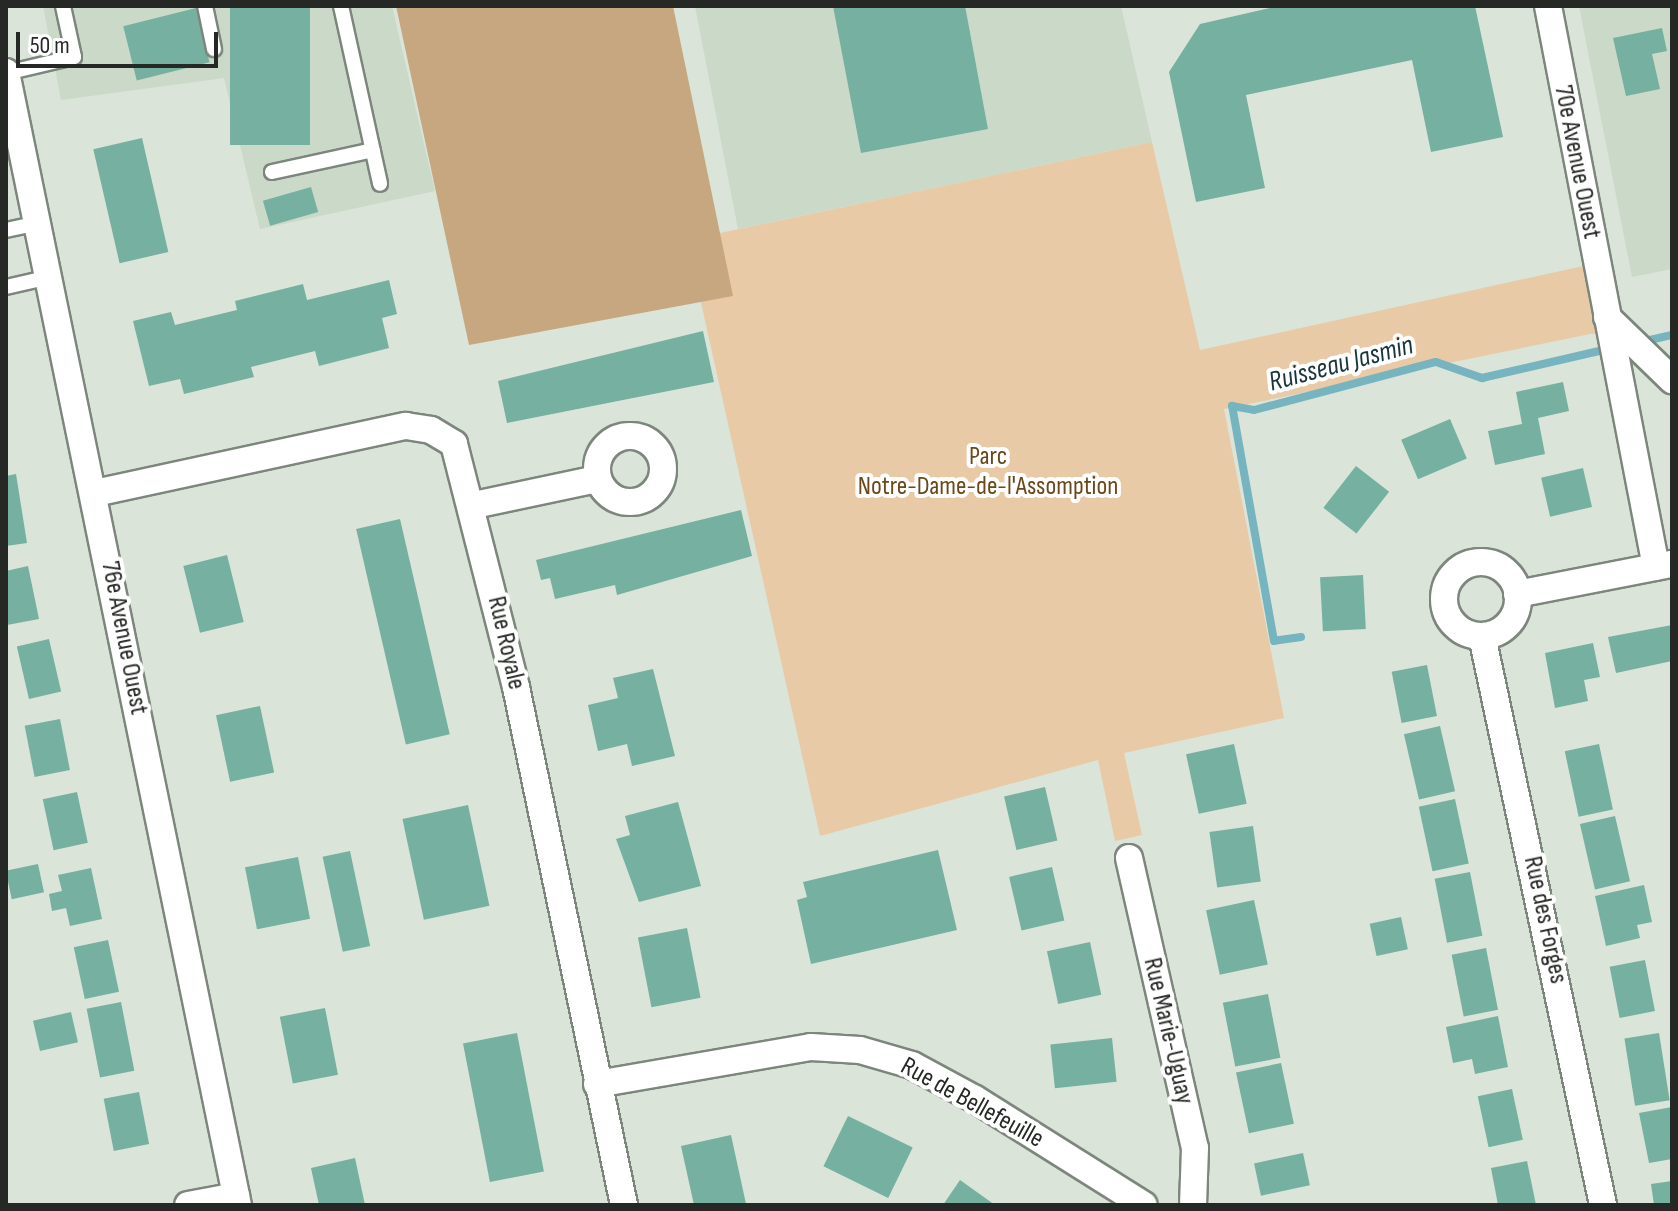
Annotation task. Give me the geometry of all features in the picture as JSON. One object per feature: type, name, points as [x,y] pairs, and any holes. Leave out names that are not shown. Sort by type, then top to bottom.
[{"type":"street","name":"70e Avenue Ouest","points":[[1548,6],[1607,317],[1664,565]]},
{"type":"street","name":"76e Avenue Ouest","points":[[7,82],[95,493],[237,1200]]},
{"type":"street","points":[[1607,317],[1672,380]]},
{"type":"street","name":"Rue Royale","points":[[95,493],[406,426],[431,430],[454,444],[474,505],[624,1205]]},
{"type":"street","points":[[474,505],[597,479]]},
{"type":"street","points":[[1469,564],[1494,564],[1517,594],[1505,626],[1482,636],[1459,629],[1447,614],[1449,580],[1469,564]]},
{"type":"street","points":[[1517,594],[1664,565]]},
{"type":"street","name":"Rue des Forges","points":[[1482,636],[1603,1205]]},
{"type":"street","name":"Rue Marie-Uguay","points":[[1129,858],[1195,1148],[1193,1205]]},
{"type":"street","name":"Rue de Bellefeuille","points":[[597,1084],[811,1047],[860,1050],[912,1065],[952,1086],[1144,1205]]},
{"type":"street","points":[[188,1205],[237,1200]]},
{"type":"lane","points":[[7,82],[74,57],[63,6]]},
{"type":"lane","points":[[205,6],[214,49]]},
{"type":"lane","points":[[341,6],[380,184]]},
{"type":"lane","points":[[272,172],[373,150]]},
{"type":"lane","points":[[6,230],[39,223]]},
{"type":"lane","points":[[6,287],[50,277]]},
{"type":"shaded area","points":[[43,6],[392,6],[435,191],[260,229],[224,78],[61,100]]},
{"type":"shaded area","points":[[396,6],[673,6],[733,296],[469,345]]},
{"type":"shaded area","points":[[695,6],[1121,6],[1152,142],[738,229]]},
{"type":"shaded area","points":[[1579,6],[1672,6],[1672,269],[1632,277]]},
{"type":"green space","name":"Parc Notre-Dame-de-l'Assomption","points":[[1152,142],[1200,350],[1597,263],[1610,330],[1224,409],[1284,718],[1124,753],[1142,835],[1115,841],[1098,760],[820,836],[687,240]]},
{"type":"building","points":[[230,6],[310,6],[310,145],[230,145]]},
{"type":"building","points":[[833,6],[965,6],[988,129],[861,153]]},
{"type":"building","points":[[1279,6],[1475,6],[1503,137],[1431,152],[1412,60],[1246,95],[1265,188],[1196,202],[1169,72],[1200,24]]},
{"type":"building","points":[[196,8],[210,62],[137,80],[123,26]]},
{"type":"building","points":[[1662,28],[1667,51],[1652,54],[1660,89],[1626,96],[1613,38]]},
{"type":"building","points":[[142,138],[168,252],[120,263],[93,149]]},
{"type":"building","points":[[311,187],[318,212],[270,226],[263,201]]},
{"type":"building","points":[[389,280],[397,314],[382,318],[389,348],[319,366],[315,351],[251,367],[254,377],[184,394],[180,379],[149,386],[133,321],[171,312],[175,325],[237,310],[235,301],[303,284],[307,300]]},
{"type":"building","points":[[703,331],[714,382],[507,423],[498,381]]},
{"type":"building","points":[[1563,382],[1569,411],[1538,418],[1545,454],[1495,465],[1488,431],[1522,424],[1516,392]]},
{"type":"building","points":[[1450,419],[1467,459],[1418,479],[1401,440]]},
{"type":"building","points":[[1356,466],[1389,492],[1356,534],[1323,508]]},
{"type":"building","points":[[1583,468],[1592,507],[1550,517],[1541,478]]},
{"type":"building","points":[[16,474],[27,543],[6,546],[6,476]]},
{"type":"building","points":[[741,510],[752,556],[617,595],[615,585],[555,599],[550,578],[541,580],[536,560]]},
{"type":"building","points":[[400,519],[450,734],[406,744],[356,529]]},
{"type":"building","points":[[227,555],[244,622],[200,633],[183,566]]},
{"type":"building","points":[[28,566],[39,619],[7,625],[6,571]]},
{"type":"building","points":[[1363,575],[1366,629],[1323,631],[1320,577]]},
{"type":"building","points":[[1672,625],[1672,661],[1616,673],[1608,637]]},
{"type":"building","points":[[49,639],[61,692],[29,699],[17,646]]},
{"type":"building","points":[[1593,643],[1600,677],[1584,680],[1588,701],[1555,708],[1545,653]]},
{"type":"building","points":[[1427,665],[1437,716],[1402,723],[1392,672]]},
{"type":"building","points":[[653,669],[675,756],[632,766],[627,744],[598,751],[588,705],[618,698],[613,678]]},
{"type":"building","points":[[260,706],[274,773],[230,782],[216,715]]},
{"type":"building","points":[[60,719],[70,770],[35,777],[25,726]]},
{"type":"building","points":[[1440,726],[1455,791],[1419,800],[1404,734]]},
{"type":"building","points":[[1234,744],[1247,804],[1199,814],[1186,754]]},
{"type":"building","points":[[1599,744],[1613,810],[1579,817],[1565,751]]},
{"type":"building","points":[[1045,787],[1057,841],[1016,850],[1004,796]]},
{"type":"building","points":[[77,792],[88,843],[54,850],[43,799]]},
{"type":"building","points":[[1455,799],[1469,864],[1433,871],[1419,807]]},
{"type":"building","points":[[678,802],[701,886],[639,902],[616,839],[630,835],[625,816]]},
{"type":"building","points":[[468,805],[489,906],[424,920],[402,819]]},
{"type":"building","points":[[1615,816],[1630,881],[1595,889],[1580,824]]},
{"type":"building","points":[[1253,826],[1261,881],[1217,888],[1209,832]]},
{"type":"building","points":[[938,850],[957,930],[811,964],[797,900],[807,897],[803,882]]},
{"type":"building","points":[[350,851],[370,946],[343,952],[323,857]]},
{"type":"building","points":[[298,857],[310,919],[257,929],[245,867]]},
{"type":"building","points":[[38,864],[44,892],[12,899],[6,871]]},
{"type":"building","points":[[1052,867],[1064,921],[1022,930],[1009,877]]},
{"type":"building","points":[[91,868],[102,919],[70,926],[66,908],[52,911],[49,894],[62,891],[58,875]]},
{"type":"building","points":[[1470,872],[1482,936],[1447,943],[1435,879]]},
{"type":"building","points":[[1644,885],[1652,922],[1637,925],[1640,938],[1606,946],[1595,896]]},
{"type":"building","points":[[1254,900],[1268,965],[1220,975],[1206,910]]},
{"type":"building","points":[[1401,917],[1408,949],[1377,956],[1370,924]]},
{"type":"building","points":[[687,928],[701,998],[651,1007],[638,938]]},
{"type":"building","points":[[108,940],[119,992],[85,999],[74,947]]},
{"type":"building","points":[[1090,942],[1101,995],[1058,1004],[1047,951]]},
{"type":"building","points":[[1486,948],[1498,1010],[1464,1017],[1452,955]]},
{"type":"building","points":[[1645,960],[1655,1011],[1620,1018],[1610,967]]},
{"type":"building","points":[[1268,994],[1280,1058],[1235,1067],[1223,1003]]},
{"type":"building","points":[[121,1002],[134,1071],[100,1077],[87,1009]]},
{"type":"building","points":[[325,1008],[338,1075],[293,1084],[280,1017]]},
{"type":"building","points":[[71,1012],[78,1042],[40,1051],[33,1021]]},
{"type":"building","points":[[1498,1016],[1508,1067],[1475,1074],[1472,1059],[1453,1063],[1446,1027]]},
{"type":"building","points":[[517,1033],[544,1171],[490,1182],[463,1043]]},
{"type":"building","points":[[1659,1033],[1670,1100],[1635,1106],[1624,1038]]},
{"type":"building","points":[[1112,1038],[1117,1082],[1055,1088],[1050,1044]]},
{"type":"building","points":[[1281,1063],[1294,1124],[1249,1133],[1236,1073]]},
{"type":"building","points":[[1512,1089],[1523,1140],[1489,1147],[1478,1096]]},
{"type":"building","points":[[139,1092],[149,1144],[114,1151],[104,1099]]},
{"type":"building","points":[[1672,1107],[1672,1159],[1649,1163],[1639,1113]]},
{"type":"building","points":[[848,1116],[913,1148],[888,1198],[823,1166]]},
{"type":"building","points":[[731,1135],[746,1204],[694,1205],[681,1146]]},
{"type":"building","points":[[1303,1153],[1310,1185],[1261,1196],[1254,1163]]},
{"type":"building","points":[[355,1158],[365,1205],[319,1205],[311,1168]]},
{"type":"building","points":[[1527,1161],[1536,1205],[1498,1205],[1491,1168]]},
{"type":"building","points":[[960,1180],[995,1205],[943,1205]]},
{"type":"building","points":[[1672,1181],[1672,1205],[1654,1205],[1651,1184]]},
{"type":"waterway","name":"Ruisseau Jasmin","points":[[1641,342],[1672,335]]},
{"type":"waterway","name":"Ruisseau Jasmin","points":[[1301,637],[1274,641],[1232,406],[1254,410],[1436,362],[1482,378],[1608,349]]}]
